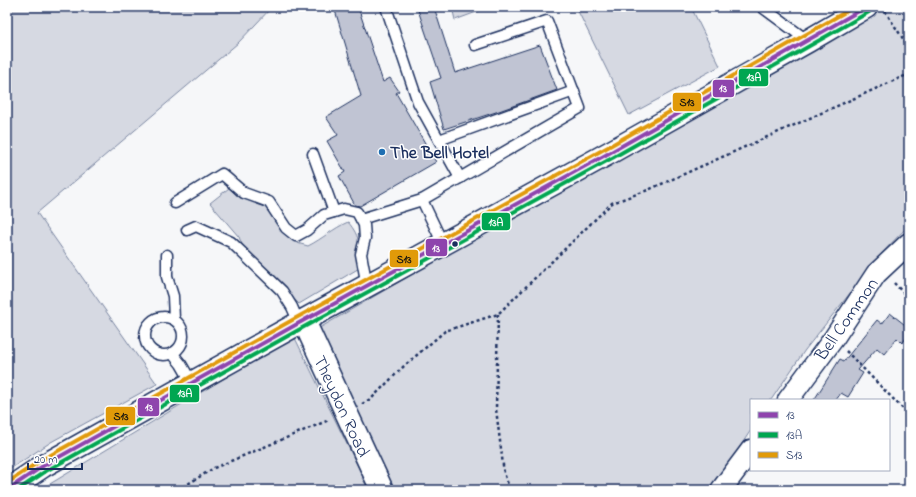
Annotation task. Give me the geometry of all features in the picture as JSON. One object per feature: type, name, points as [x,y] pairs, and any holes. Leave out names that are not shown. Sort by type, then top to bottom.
[{"type":"main road","points":[[7,490],[43,466],[808,41],[866,7]]},
{"type":"main road","name":"Theydon Road","points":[[301,322],[382,490]]},
{"type":"street","name":"Bell Common","points":[[789,399],[834,338],[876,274],[909,243]]},
{"type":"street","points":[[721,490],[750,451]]},
{"type":"lane","points":[[386,7],[418,102],[460,178]]},
{"type":"lane","points":[[762,7],[808,41]]},
{"type":"lane","points":[[361,219],[422,200],[580,108],[547,21],[474,45]]},
{"type":"lane","points":[[439,140],[574,91]]},
{"type":"lane","points":[[313,154],[334,212]]},
{"type":"lane","points":[[175,204],[222,174],[244,193],[269,202],[286,228],[296,236],[307,230],[324,216],[334,212],[344,209],[357,212],[364,225],[365,238],[361,254],[367,286]]},
{"type":"lane","points":[[422,200],[443,244]]},
{"type":"lane","points":[[187,230],[196,226],[230,242],[282,291],[301,322]]},
{"type":"lane","points":[[167,255],[167,277],[173,296],[174,320]]},
{"type":"lane","points":[[169,317],[174,320],[182,328],[183,340],[181,346],[172,353],[161,354],[151,350],[145,334],[149,324],[158,318],[169,317]]},
{"type":"lane","points":[[172,353],[181,364],[192,383]]},
{"type":"path","points":[[883,7],[909,48]]},
{"type":"path","points":[[178,490],[214,468],[346,413],[372,398],[403,367],[445,330],[498,314],[612,203],[648,190],[909,74]]},
{"type":"path","points":[[498,314],[496,409],[504,473],[510,490]]},
{"type":"path","points":[[834,338],[909,415]]},
{"type":"shaded area","points":[[7,7],[272,7],[238,43],[37,213],[157,384],[51,442],[7,471]]},
{"type":"shaded area","points":[[452,7],[490,7],[455,20]]},
{"type":"shaded area","points":[[576,7],[691,7],[720,66],[629,115]]},
{"type":"shaded area","points":[[885,7],[909,7],[909,225],[881,254],[805,350],[772,399],[750,399],[750,432],[711,490],[392,490],[316,330],[525,209]]},
{"type":"shaded area","points":[[229,188],[237,196],[260,203],[274,215],[285,233],[297,243],[308,246],[348,222],[358,238],[361,267],[299,304],[243,247],[239,237],[210,203]]},
{"type":"shaded area","points":[[294,336],[369,490],[40,490]]},
{"type":"building","name":"The Bell Hotel","points":[[334,7],[358,7],[383,82],[390,78],[399,91],[396,93],[436,162],[360,206],[355,205],[339,176],[345,172],[327,141],[338,135],[326,117],[361,96]]},
{"type":"building","points":[[417,7],[434,7],[455,73],[540,45],[557,90],[444,129],[430,82],[441,78]]},
{"type":"building","points":[[890,313],[909,328],[909,335],[902,343],[897,338],[884,354],[877,348],[858,370],[863,373],[848,397],[841,393],[837,399],[815,399],[840,359],[844,361],[877,320],[882,324]]},
{"type":"transit line","name":"S13","points":[[7,483],[40,461],[296,318],[608,147],[854,7]]},
{"type":"transit line","name":"13","points":[[7,490],[43,466],[299,323],[611,152],[866,7]]},
{"type":"transit line","name":"13A","points":[[18,490],[46,471],[302,328],[614,157],[869,12]]},
{"type":"place","name":"The Bell Hotel","points":[[382,152]]}]
